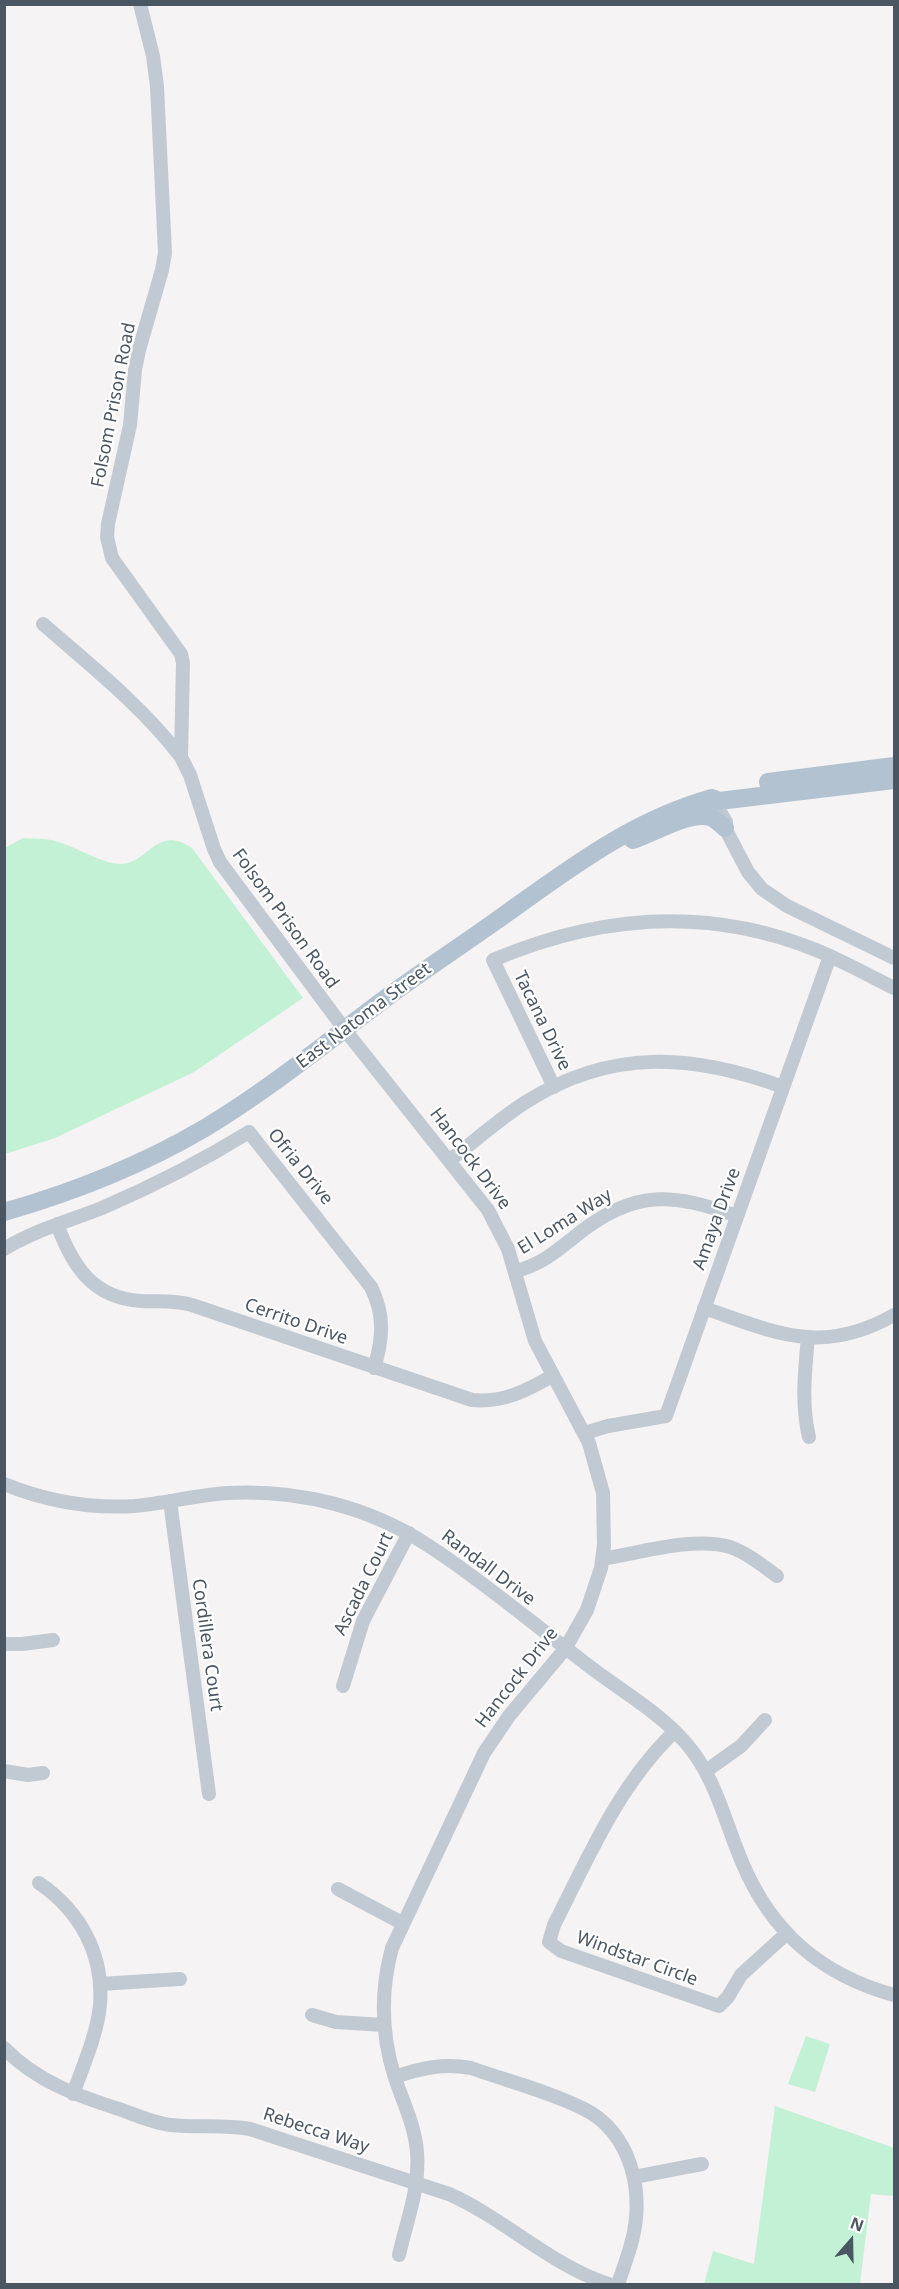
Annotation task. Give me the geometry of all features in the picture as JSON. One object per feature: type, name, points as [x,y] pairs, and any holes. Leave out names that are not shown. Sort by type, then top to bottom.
[{"type":"main road","name":"East Natoma Street","points":[[712,798],[716,791],[736,787],[894,766]]},
{"type":"main road","name":"East Natoma Street","points":[[4,1212],[81,1187],[123,1170],[203,1129],[269,1087],[405,985],[607,844],[660,815],[712,798],[719,801],[894,780]]},
{"type":"main road","points":[[607,844],[633,840],[700,816],[714,818],[725,828]]},
{"type":"street","name":"Folsom Prison Road","points":[[140,4],[153,56],[157,86],[165,254],[137,360],[130,425],[106,537],[112,558],[181,654],[183,663],[181,757]]},
{"type":"street","name":"Folsom Prison Road","points":[[43,624],[135,704],[159,728],[181,757],[190,775],[220,862],[345,1030]]},
{"type":"street","points":[[712,798],[726,822],[725,828],[748,872],[762,890],[787,906],[894,958]]},
{"type":"street","name":"Tacana Drive","points":[[554,1087],[493,960],[527,945],[581,930],[624,923],[678,921],[724,925],[761,932],[830,956],[894,988]]},
{"type":"street","name":"Amaya Drive","points":[[585,1433],[608,1426],[666,1416],[830,956]]},
{"type":"street","name":"Hancock Drive","points":[[345,1030],[450,1160],[488,1210],[504,1239],[516,1271],[535,1341],[585,1433],[595,1457],[603,1493],[605,1516],[602,1560],[587,1610],[565,1649],[509,1716],[484,1753],[402,1923],[387,1965],[383,2025],[389,2057],[414,2133],[417,2158],[417,2183],[412,2211],[399,2255]]},
{"type":"street","points":[[450,1160],[511,1112],[554,1087],[597,1070],[615,1066],[670,1061],[724,1068],[783,1087]]},
{"type":"street","name":"Ofria Drive","points":[[4,1248],[171,1177],[249,1132],[371,1287],[378,1304],[382,1331],[380,1349],[374,1368]]},
{"type":"street","name":"El Loma Way","points":[[516,1271],[541,1262],[594,1221],[629,1204],[675,1198],[700,1203],[737,1216]]},
{"type":"street","name":"Cerrito Drive","points":[[57,1224],[66,1250],[76,1266],[88,1280],[112,1294],[138,1301],[183,1303],[463,1398],[481,1401],[500,1400],[518,1395],[552,1376]]},
{"type":"street","points":[[704,1308],[768,1330],[825,1338],[851,1335],[877,1325],[894,1315]]},
{"type":"street","points":[[808,1337],[803,1393],[804,1414],[809,1437]]},
{"type":"street","name":"Randall Drive","points":[[4,1484],[47,1499],[92,1506],[136,1505],[239,1492],[298,1496],[354,1509],[409,1533],[447,1558],[565,1649],[659,1716],[675,1731],[706,1771],[717,1792],[746,1871],[761,1901],[786,1934],[820,1963],[874,1990],[894,1995]]},
{"type":"street","name":"Cordillera Court","points":[[170,1501],[209,1794]]},
{"type":"street","name":"Ascada Court","points":[[343,1686],[363,1621],[409,1533]]},
{"type":"street","points":[[602,1560],[687,1544],[713,1544],[740,1551],[777,1575]]},
{"type":"street","points":[[4,1644],[53,1640]]},
{"type":"street","points":[[706,1771],[741,1746],[765,1720]]},
{"type":"street","name":"Windstar Circle","points":[[675,1731],[631,1782],[617,1802],[554,1925],[549,1942],[561,1951],[719,2006],[728,1997],[741,1975],[786,1934]]},
{"type":"street","points":[[4,1771],[28,1775],[43,1773]]},
{"type":"street","points":[[39,1882],[66,1905],[79,1921],[93,1951],[100,1984],[100,2006],[96,2026],[74,2094]]},
{"type":"street","points":[[338,1889],[402,1923]]},
{"type":"street","points":[[100,1984],[180,1979]]},
{"type":"street","points":[[312,2015],[336,2022],[383,2025]]},
{"type":"street","name":"Rebecca Way","points":[[4,2048],[34,2073],[74,2094],[168,2125],[217,2125],[250,2129],[464,2200],[556,2260],[581,2274],[608,2284]]},
{"type":"street","points":[[395,2077],[431,2066],[458,2066],[570,2103],[589,2112],[610,2129],[625,2151],[634,2177],[636,2218],[632,2242],[618,2284]]},
{"type":"street","points":[[634,2177],[702,2164]]},
{"type":"green space","points":[[23,838],[48,839],[105,861],[121,864],[130,862],[153,847],[170,840],[192,848],[303,998],[194,1072],[55,1138],[5,1154],[5,848]]},
{"type":"green space","points":[[806,2036],[830,2044],[815,2092],[788,2084]]},
{"type":"green space","points":[[775,2106],[894,2148],[894,2196],[871,2194],[860,2284],[704,2284],[713,2251],[754,2264]]}]
